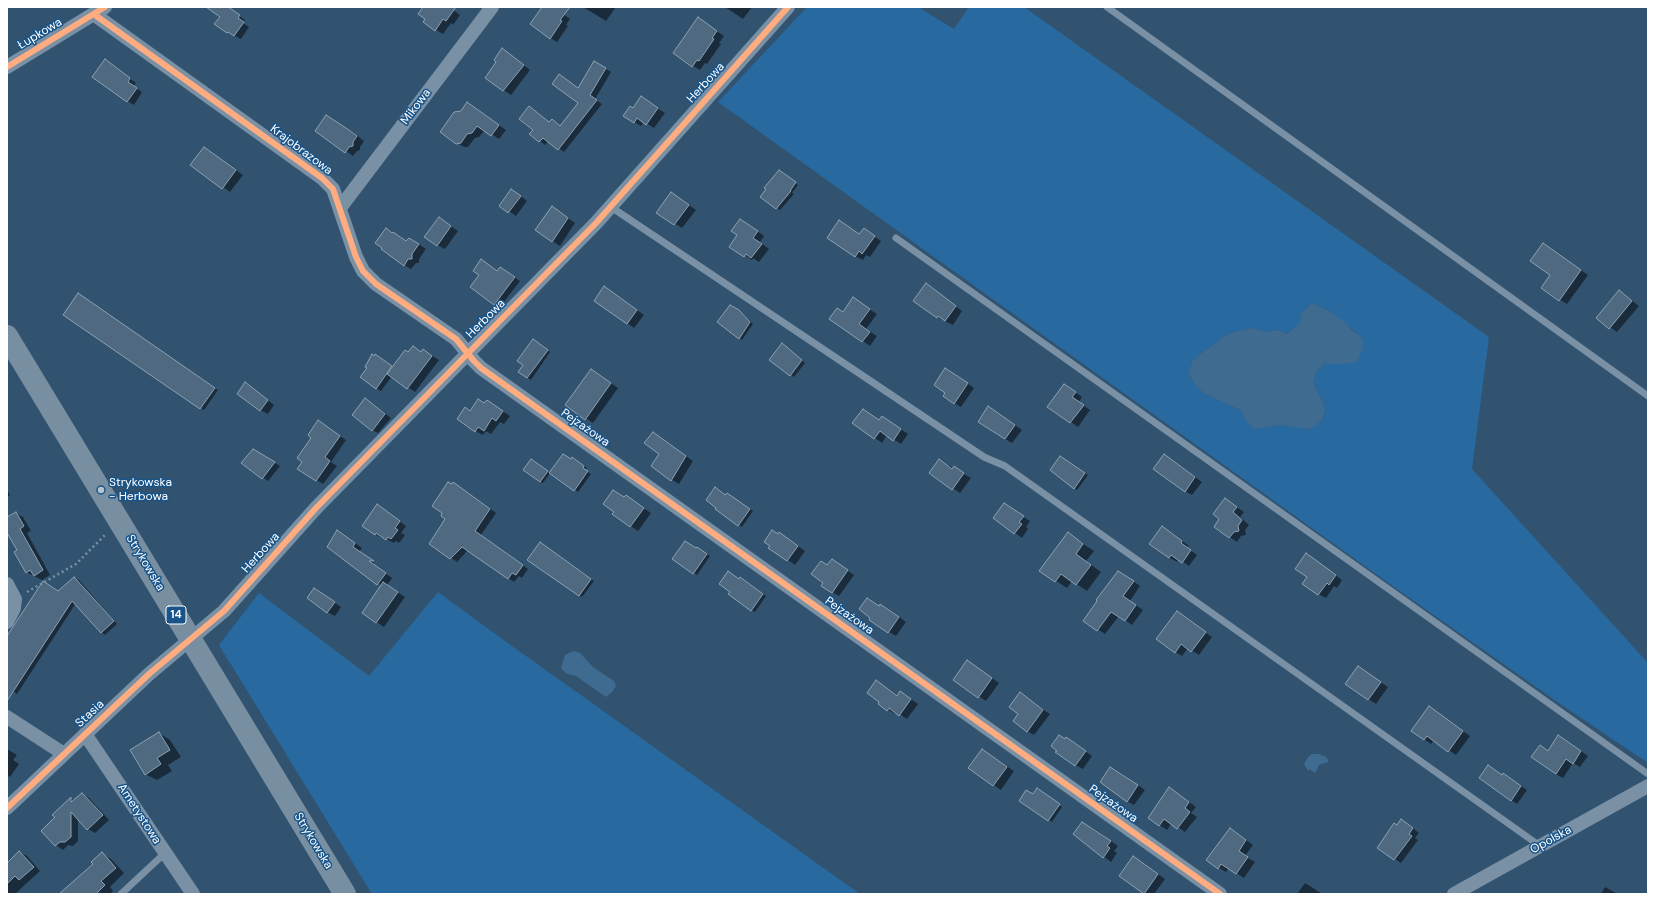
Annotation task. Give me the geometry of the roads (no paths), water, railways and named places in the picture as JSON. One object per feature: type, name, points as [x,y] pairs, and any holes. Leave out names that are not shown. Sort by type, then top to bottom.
[{"type":"main road","name":"Strykowska","points":[[7,336],[345,894]]},
{"type":"street","name":"Mikowa","points":[[340,208],[492,7]]},
{"type":"street","name":"Herbowa","points":[[191,639],[224,611],[316,508],[611,207],[788,7]]},
{"type":"street","name":"Krajobrazowa","points":[[100,11],[322,178],[333,189],[356,257],[363,271],[376,284],[456,339],[467,354]]},
{"type":"street","name":"Łupkowa","points":[[7,67],[100,11]]},
{"type":"street","name":"Pejzażowa","points":[[467,354],[481,368],[1220,894]]},
{"type":"street","points":[[7,584],[15,599],[14,608],[7,622]]},
{"type":"street","name":"Stasia","points":[[7,808],[149,674],[191,639]]},
{"type":"street","points":[[7,717],[64,754]]},
{"type":"street","name":"Ametystowa","points":[[85,734],[193,894]]},
{"type":"street","name":"Opolska","points":[[1454,894],[1648,786]]},
{"type":"lane","points":[[1107,7],[1648,396]]},
{"type":"lane","points":[[611,207],[984,457],[1005,466],[1540,846]]},
{"type":"lane","points":[[896,238],[1648,774]]},
{"type":"lane","points":[[121,894],[165,853]]},
{"type":"place","name":"Strykowska - Herbowa","points":[[101,490]]}]
